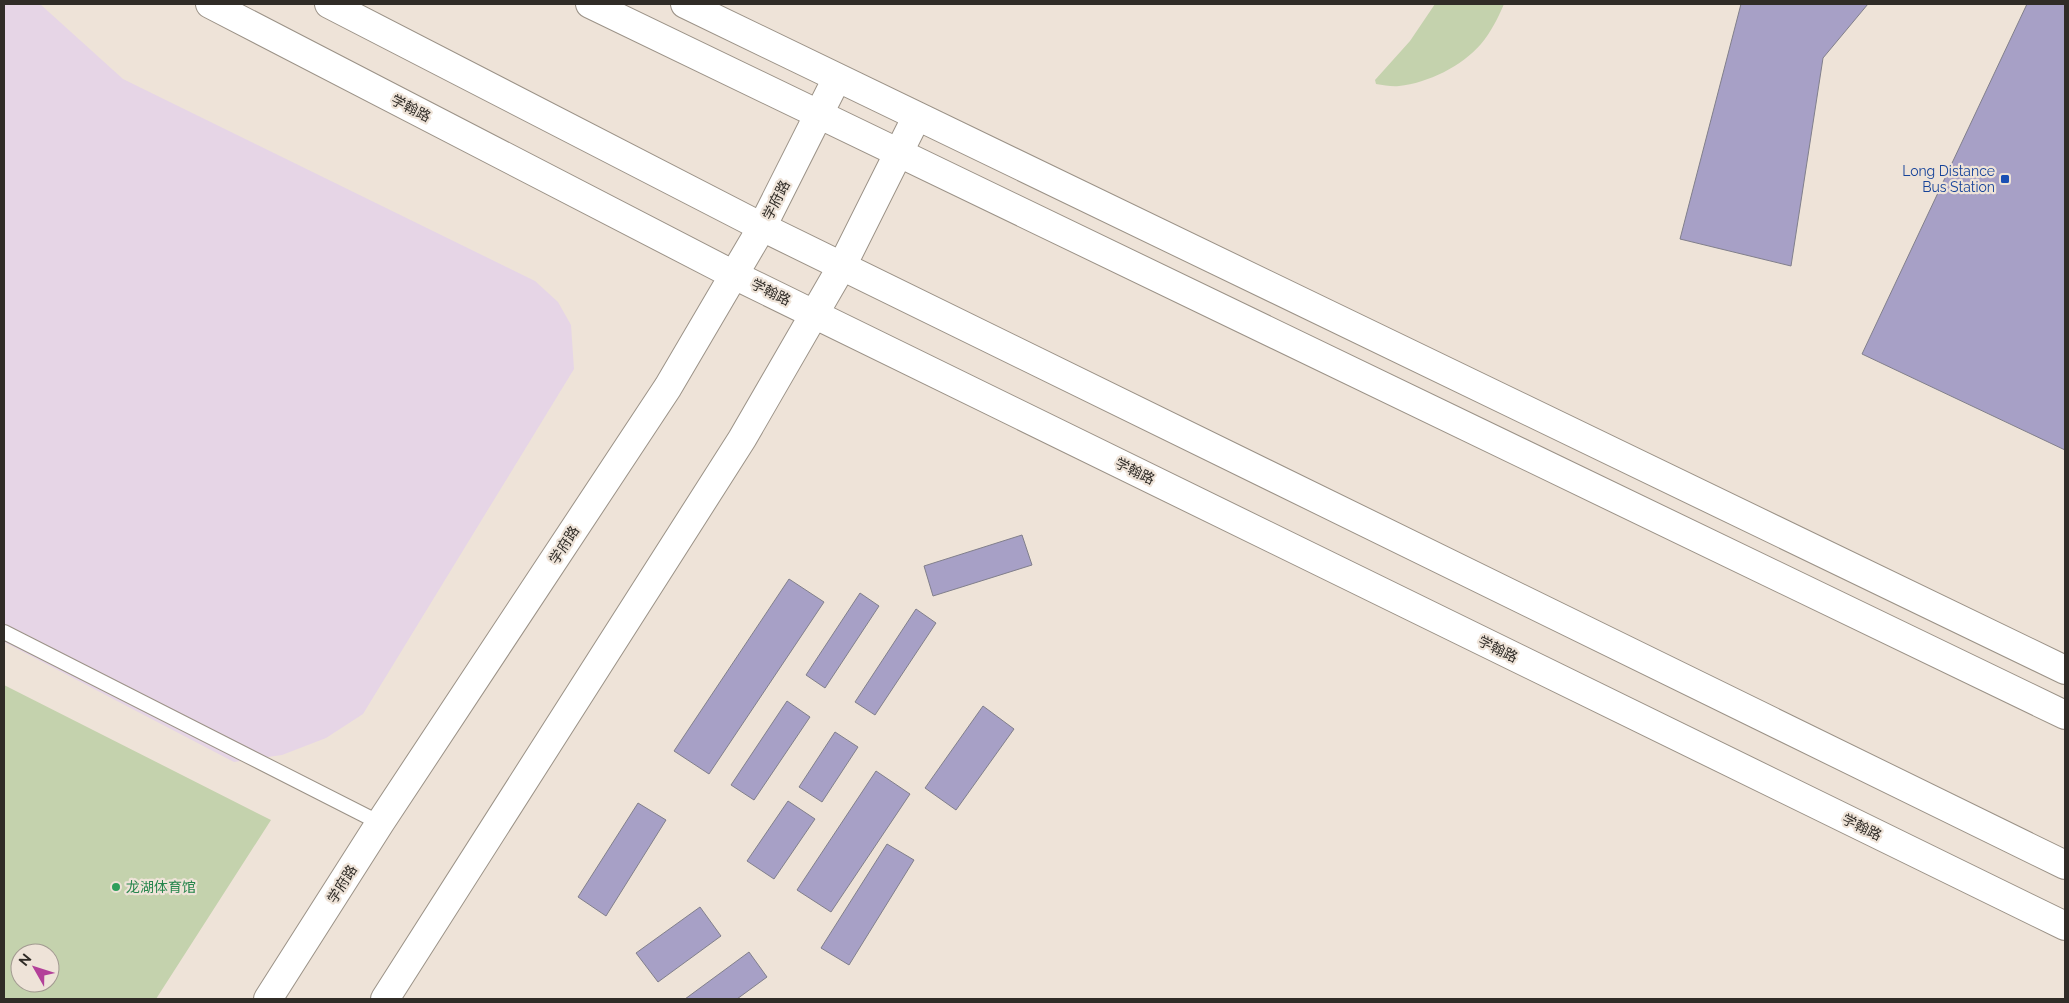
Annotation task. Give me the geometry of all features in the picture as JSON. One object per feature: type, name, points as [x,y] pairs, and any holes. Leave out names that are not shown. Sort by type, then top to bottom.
[{"type":"main road","name":"学翰路","points":[[210,4],[734,275],[2065,926]]},
{"type":"main road","points":[[329,4],[762,227],[2065,865]]},
{"type":"main road","points":[[590,4],[2065,716]]},
{"type":"main road","points":[[685,4],[2065,670]]},
{"type":"main road","name":"学府路","points":[[268,999],[380,823],[668,388],[762,227],[838,78]]},
{"type":"main road","points":[[385,999],[731,455],[842,266],[917,116]]},
{"type":"lane","points":[[4,632],[380,823]]},
{"type":"shaded area","points":[[4,4],[40,4],[123,79],[535,281],[558,302],[571,325],[574,369],[363,714],[326,738],[282,755],[234,762],[4,642]]},
{"type":"green space","points":[[1435,4],[1504,4],[1494,25],[1481,44],[1454,66],[1433,77],[1410,84],[1394,86],[1376,84],[1375,80],[1410,41]]},
{"type":"green space","name":"龙湖体育馆","points":[[4,685],[271,820],[156,999],[4,999]]},
{"type":"building","points":[[1741,4],[1868,4],[1823,58],[1791,266],[1680,239]]},
{"type":"building","name":"Long Distance Bus Station","points":[[2027,4],[2065,4],[2065,450],[1862,354]]},
{"type":"building","points":[[1022,535],[1032,565],[933,596],[924,566]]},
{"type":"building","points":[[789,579],[824,602],[709,774],[674,751]]},
{"type":"building","points":[[860,593],[879,606],[825,688],[806,675]]},
{"type":"building","points":[[916,609],[936,623],[875,715],[855,702]]},
{"type":"building","points":[[787,701],[810,717],[754,800],[731,785]]},
{"type":"building","points":[[983,706],[1014,729],[956,810],[925,788]]},
{"type":"building","points":[[835,732],[858,747],[822,802],[799,787]]},
{"type":"building","points":[[876,771],[910,794],[831,912],[797,890]]},
{"type":"building","points":[[788,801],[815,819],[774,879],[747,861]]},
{"type":"building","points":[[638,803],[666,820],[606,916],[578,897]]},
{"type":"building","points":[[887,844],[914,860],[849,965],[821,948]]},
{"type":"building","points":[[700,907],[721,936],[658,982],[636,953]]},
{"type":"building","points":[[749,952],[767,977],[737,999],[685,999]]},
{"type":"place","name":"Long Distance Bus Station","points":[[2005,179]]},
{"type":"place","name":"龙湖体育馆","points":[[116,887]]}]
